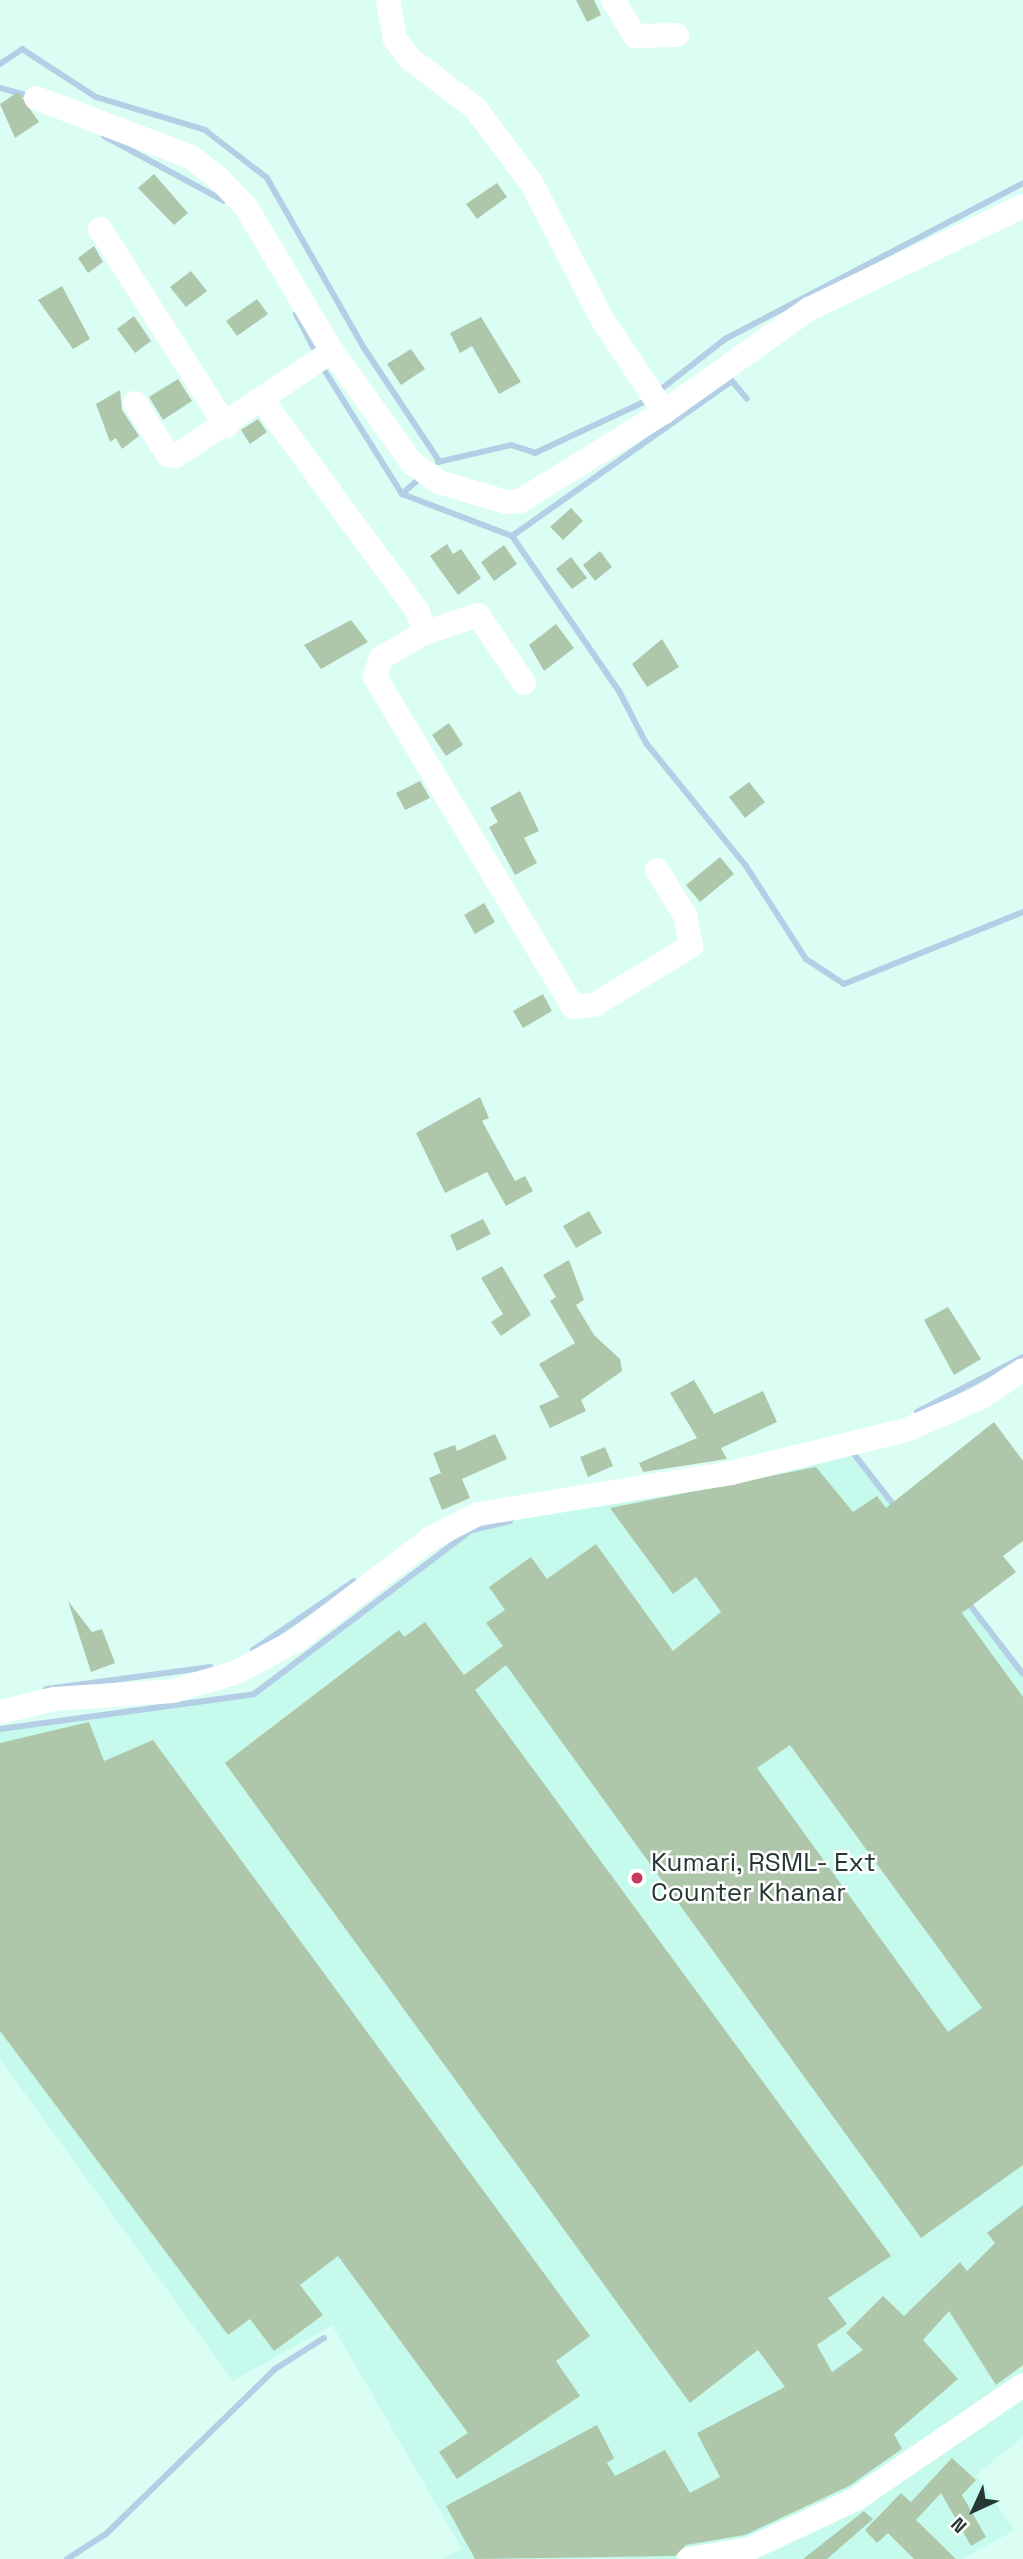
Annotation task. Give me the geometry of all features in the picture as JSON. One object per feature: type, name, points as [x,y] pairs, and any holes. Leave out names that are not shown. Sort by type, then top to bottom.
[{"type":"street","points":[[388,0],[395,38],[408,57],[475,108],[531,182],[602,319],[664,412]]},
{"type":"street","points":[[613,0],[635,36],[677,35]]},
{"type":"street","points":[[36,97],[191,157],[220,180],[246,207],[332,351],[412,463],[439,482],[506,502],[520,501],[664,412],[809,309],[1023,205]]},
{"type":"street","points":[[100,229],[226,426]]},
{"type":"street","points":[[135,402],[168,455],[190,450],[332,351]]},
{"type":"street","points":[[263,401],[418,612],[424,632]]},
{"type":"street","points":[[524,682],[478,615],[424,632],[380,658],[375,677],[573,1007],[594,1005],[691,946],[685,915],[657,870]]},
{"type":"street","points":[[0,1712],[54,1699],[173,1690],[237,1672],[297,1640],[431,1538],[478,1514],[731,1473],[906,1430],[980,1398],[1023,1370]]},
{"type":"street","points":[[689,2559],[749,2549],[856,2499],[1023,2385]]},
{"type":"shaded area","points":[[854,1454],[1023,1674],[1023,2437],[976,2475],[1015,2530],[962,2559],[443,2559],[462,2549],[332,2325],[233,2381],[0,2059],[0,1729],[255,1694],[472,1530],[588,1501]]},
{"type":"building","points":[[576,0],[594,0],[601,15],[587,22]]},
{"type":"building","points":[[18,92],[39,122],[15,138],[0,104]]},
{"type":"building","points":[[154,174],[188,213],[174,225],[138,188]]},
{"type":"building","points":[[497,183],[507,197],[477,219],[466,204]]},
{"type":"building","points":[[94,246],[103,262],[88,273],[78,258]]},
{"type":"building","points":[[191,271],[207,291],[186,307],[170,287]]},
{"type":"building","points":[[62,286],[90,339],[73,349],[38,300]]},
{"type":"building","points":[[257,299],[268,314],[237,336],[226,321]]},
{"type":"building","points":[[134,316],[151,341],[135,353],[117,329]]},
{"type":"building","points":[[481,317],[521,382],[499,394],[472,346],[460,353],[450,333]]},
{"type":"building","points":[[411,349],[425,369],[401,385],[387,364]]},
{"type":"building","points":[[178,379],[192,401],[163,420],[149,397]]},
{"type":"building","points":[[120,390],[122,410],[139,436],[122,449],[116,438],[110,442],[96,404]]},
{"type":"building","points":[[258,419],[267,432],[250,444],[241,430]]},
{"type":"building","points":[[571,508],[583,521],[563,540],[550,527]]},
{"type":"building","points":[[447,544],[453,554],[461,549],[481,578],[458,595],[430,556]]},
{"type":"building","points":[[504,545],[517,564],[494,581],[481,562]]},
{"type":"building","points":[[600,551],[612,567],[595,581],[583,565]]},
{"type":"building","points":[[571,557],[587,578],[572,589],[556,569]]},
{"type":"building","points":[[351,620],[368,642],[321,669],[304,645]]},
{"type":"building","points":[[556,624],[574,648],[544,671],[529,645]]},
{"type":"building","points":[[662,639],[679,667],[647,687],[632,664]]},
{"type":"building","points":[[449,723],[463,745],[446,756],[432,735]]},
{"type":"building","points":[[420,781],[430,798],[405,810],[396,793]]},
{"type":"building","points":[[749,782],[765,802],[745,818],[729,797]]},
{"type":"building","points":[[520,791],[539,831],[524,838],[537,863],[515,875],[489,827],[498,822],[490,808]]},
{"type":"building","points":[[720,857],[734,874],[700,902],[686,885]]},
{"type":"building","points":[[484,903],[495,922],[475,934],[464,915]]},
{"type":"building","points":[[543,994],[552,1011],[523,1028],[513,1011]]},
{"type":"building","points":[[480,1097],[489,1118],[482,1121],[515,1181],[525,1176],[533,1191],[506,1206],[487,1172],[445,1193],[416,1133]]},
{"type":"building","points":[[589,1211],[602,1233],[576,1248],[563,1226]]},
{"type":"building","points":[[483,1219],[491,1234],[457,1251],[450,1235]]},
{"type":"building","points":[[569,1260],[584,1300],[576,1305],[594,1335],[620,1359],[622,1371],[581,1400],[586,1411],[550,1428],[539,1406],[559,1397],[539,1364],[575,1343],[550,1301],[556,1297],[543,1275]]},
{"type":"building","points":[[502,1266],[531,1315],[501,1336],[491,1322],[503,1314],[481,1278]]},
{"type":"building","points":[[948,1307],[981,1359],[954,1375],[924,1320]]},
{"type":"building","points":[[694,1380],[714,1414],[763,1391],[777,1422],[721,1448],[727,1459],[643,1472],[639,1463],[697,1438],[670,1393]]},
{"type":"building","points":[[994,1422],[1023,1461],[1023,1541],[1003,1556],[1016,1572],[962,1613],[1023,1697],[1023,2165],[921,2238],[506,1665],[475,1690],[891,2256],[828,2298],[847,2324],[817,2345],[832,2372],[863,2350],[846,2333],[883,2296],[904,2316],[960,2262],[967,2271],[995,2243],[987,2233],[1023,2205],[1023,2365],[996,2385],[949,2311],[923,2340],[958,2379],[894,2434],[902,2449],[849,2486],[745,2535],[686,2545],[675,2556],[475,2559],[446,2506],[597,2425],[614,2458],[607,2463],[615,2476],[665,2450],[690,2493],[720,2477],[697,2433],[785,2387],[758,2350],[690,2403],[225,1763],[399,1630],[404,1637],[425,1622],[464,1675],[503,1646],[486,1623],[505,1610],[489,1587],[531,1557],[547,1579],[596,1544],[673,1651],[721,1612],[696,1577],[673,1594],[610,1508],[816,1467],[853,1512],[877,1496],[886,1508]],"holes":[[[790,1745],[982,2008],[948,2032],[757,1768]]]},
{"type":"building","points":[[495,1434],[507,1459],[462,1479],[470,1498],[442,1510],[429,1478],[441,1473],[433,1453],[455,1445],[457,1451]]},
{"type":"building","points":[[605,1447],[613,1466],[588,1477],[580,1457]]},
{"type":"building","points":[[68,1601],[92,1632],[102,1629],[115,1663],[91,1672]]},
{"type":"building","points":[[89,1722],[104,1761],[153,1740],[590,2336],[556,2361],[580,2396],[457,2479],[439,2452],[468,2433],[338,2256],[300,2285],[323,2315],[274,2351],[250,2319],[228,2335],[0,2031],[0,1743]]},
{"type":"building","points":[[952,2458],[976,2480],[962,2495],[986,2537],[971,2546],[941,2493],[916,2520],[956,2559],[914,2559],[888,2533],[877,2543],[865,2530],[901,2493],[911,2502]]},
{"type":"building","points":[[864,2511],[873,2519],[827,2559],[803,2559]]},
{"type":"waterway","points":[[0,64],[22,49],[96,97],[205,130],[267,178],[364,348],[439,461]]},
{"type":"waterway","points":[[0,88],[30,96]]},
{"type":"waterway","points":[[104,136],[224,201]]},
{"type":"waterway","points":[[660,390],[725,339],[1023,183]]},
{"type":"waterway","points":[[296,314],[315,351]]},
{"type":"waterway","points":[[323,368],[402,494],[512,536],[619,691],[646,743],[746,866],[806,959],[844,984],[1023,912]]},
{"type":"waterway","points":[[512,536],[732,381],[747,399]]},
{"type":"waterway","points":[[438,462],[511,445],[535,453],[646,401]]},
{"type":"waterway","points":[[402,494],[422,476]]},
{"type":"waterway","points":[[917,1412],[1023,1357]]},
{"type":"waterway","points":[[854,1454],[896,1508]]},
{"type":"waterway","points":[[0,1729],[254,1694],[472,1530],[510,1521]]},
{"type":"waterway","points":[[253,1650],[354,1581]]},
{"type":"waterway","points":[[966,1600],[1023,1674]]},
{"type":"waterway","points":[[46,1689],[211,1667]]},
{"type":"waterway","points":[[67,2559],[106,2534],[275,2369],[324,2338]]},
{"type":"place","name":"Kumari, RSML- Ext Counter Khanar","points":[[637,1878]]}]
